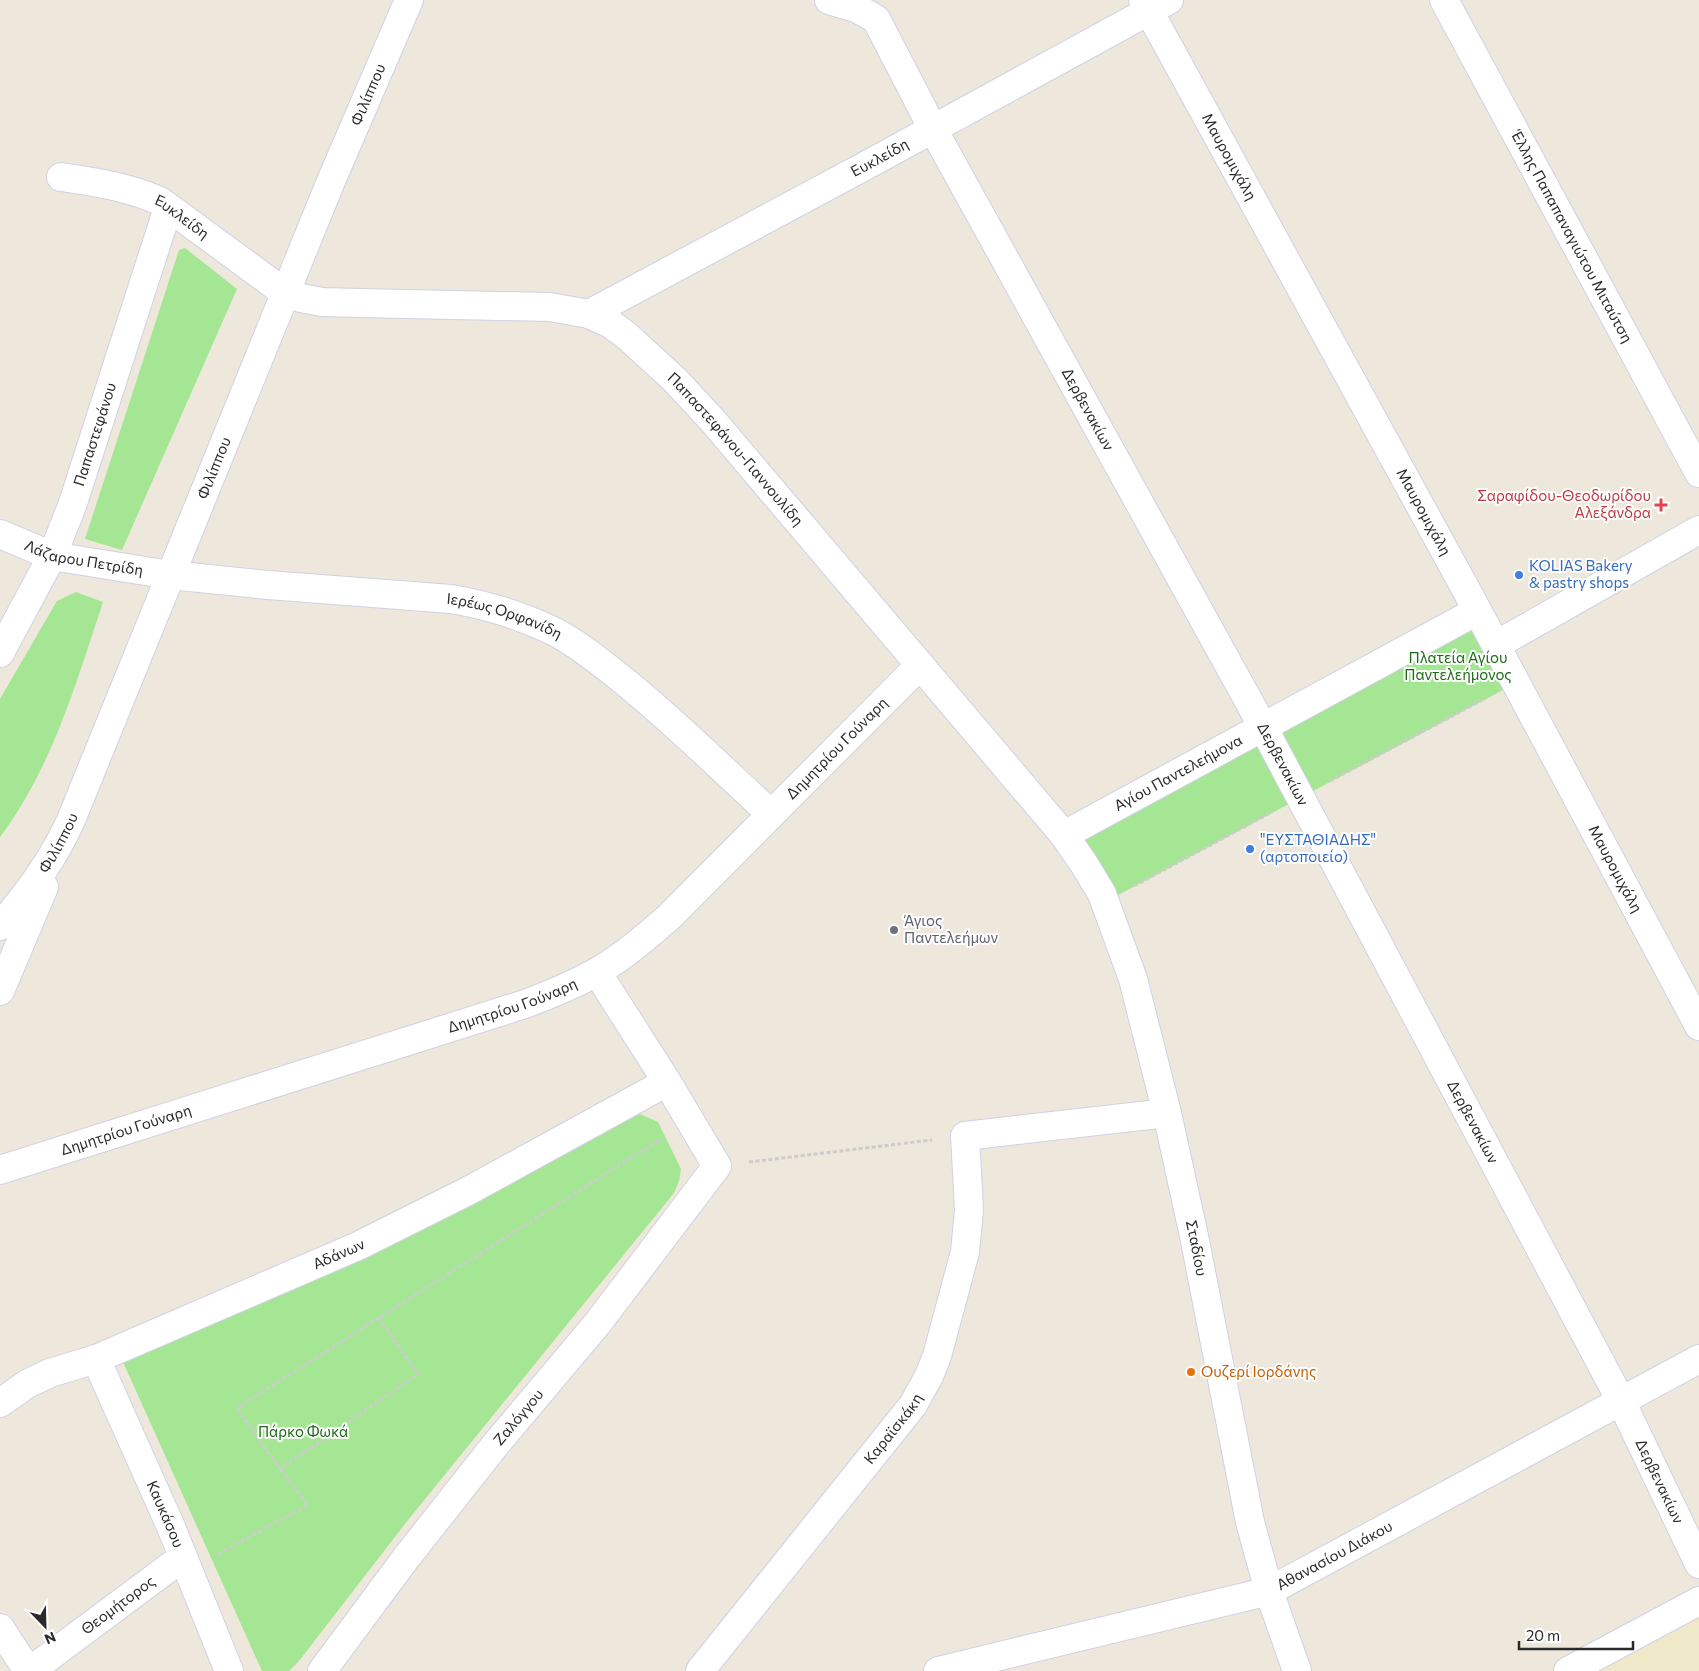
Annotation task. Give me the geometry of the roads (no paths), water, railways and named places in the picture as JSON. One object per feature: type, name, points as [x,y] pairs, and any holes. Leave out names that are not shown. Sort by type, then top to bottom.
[{"type":"street","name":"Φιλίππου","points":[[0,926],[30,891],[61,841],[89,778],[331,181],[409,0]]},
{"type":"street","name":"Δερβενακίων","points":[[829,0],[856,8],[876,19],[933,129],[1263,727],[1621,1401],[1699,1564]]},
{"type":"street","name":"Έλλης Παπαπαναγιώτου Μιταύτση","points":[[1444,0],[1699,473]]},
{"type":"street","name":"Ευκλείδη","points":[[589,314],[933,129],[1154,4]]},
{"type":"street","name":"Μαυρομιχάλη","points":[[1154,4],[1699,1026]]},
{"type":"street","name":"Ευκλείδη","points":[[61,177],[106,183],[139,192],[160,202],[286,292]]},
{"type":"street","name":"Παπαστεφάνου","points":[[0,653],[52,556],[72,506],[168,208]]},
{"type":"street","name":"Παπαστεφάνου-Γιαννουλίδη","points":[[286,292],[300,298],[322,302],[550,307],[589,314],[611,324],[627,336],[675,380],[720,428],[1064,836]]},
{"type":"street","points":[[1496,645],[1699,530]]},
{"type":"street","name":"Λάζαρου Πετρίδη","points":[[0,534],[52,556],[170,575]]},
{"type":"street","name":"Ιερέως Ορφανίδη","points":[[170,575],[268,585],[451,598],[508,612],[554,632],[605,666],[652,704],[771,814]]},
{"type":"street","name":"Αγίου Παντελεήμονα","points":[[1064,836],[1477,611]]},
{"type":"street","name":"Δημητρίου Γούναρη","points":[[0,1170],[525,1004],[559,991],[597,972],[648,935],[669,917],[920,665]]},
{"type":"street","name":"Σταδίου","points":[[1064,836],[1096,883],[1110,912],[1144,1018],[1194,1236],[1250,1522],[1269,1592],[1297,1671]]},
{"type":"street","points":[[0,991],[40,898],[61,841]]},
{"type":"street","points":[[597,972],[667,1082]]},
{"type":"street","name":"Ζαλόγγου","points":[[322,1671],[406,1558],[496,1444],[597,1324],[717,1166],[667,1082]]},
{"type":"street","name":"Αδάνων","points":[[0,1403],[27,1384],[50,1373],[96,1359],[358,1246],[494,1177],[667,1082]]},
{"type":"street","name":"Καραϊσκάκη","points":[[700,1671],[913,1405],[929,1376],[937,1356],[965,1252],[969,1210],[965,1136],[1167,1113]]},
{"type":"street","name":"Καυκάσου","points":[[96,1359],[184,1558],[229,1671]]},
{"type":"street","name":"Αθανασίου Διάκου","points":[[938,1671],[1269,1592],[1699,1359]]},
{"type":"street","name":"Θεομήτορος","points":[[29,1671],[184,1558]]},
{"type":"street","points":[[1568,1671],[1699,1601]]},
{"type":"street","points":[[0,1628],[29,1671]]},
{"type":"place","name":"Σαραφίδου-Θεοδωρίδου Αλεξάνδρα","points":[[1661,505]]},
{"type":"place","name":"KOLIAS Bakery & pastry shops","points":[[1519,575]]},
{"type":"place","name":"\"ΕΥΣΤΑΘΙΑΔΗΣ\" (αρτοποιείο)","points":[[1250,849]]},
{"type":"place","name":"Άγιος Παντελεήμων","points":[[894,930]]},
{"type":"place","name":"Ουζερί Ιορδάνης","points":[[1191,1372]]},
{"type":"park label","name":"Πλατεία Αγίου Παντελεήμονος","points":[[1458,666]]},
{"type":"park label","name":"Πάρκο Φωκά","points":[[303,1432]]}]
